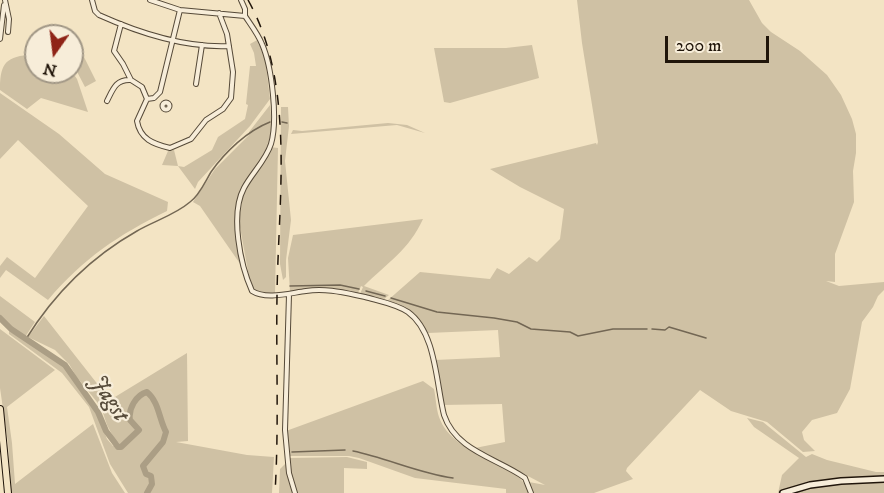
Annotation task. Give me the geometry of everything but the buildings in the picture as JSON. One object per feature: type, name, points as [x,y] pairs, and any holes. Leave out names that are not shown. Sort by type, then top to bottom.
[{"type":"main road","points":[[0,409],[8,493]]},
{"type":"main road","points":[[783,493],[810,485],[884,479]]},
{"type":"street","points":[[92,0],[95,11],[99,15],[121,24],[174,40],[202,45],[229,46]]},
{"type":"street","points":[[150,0],[180,10],[245,16]]},
{"type":"street","points":[[241,0],[245,16],[262,42],[272,98],[273,126],[270,147],[244,187],[239,199],[236,218],[247,279],[252,291],[258,294],[289,295],[311,290],[333,290],[384,302],[408,312],[420,323],[427,336],[441,403],[449,427],[472,449],[525,478],[531,493]]},
{"type":"street","points":[[4,4],[9,19],[8,32]]},
{"type":"street","points":[[0,39],[4,4]]},
{"type":"street","points":[[158,96],[180,10]]},
{"type":"street","points":[[158,96],[149,99],[137,121],[142,136],[155,144],[170,148],[191,139],[206,120],[223,109],[231,98],[233,81],[229,46],[219,13]]},
{"type":"street","points":[[121,24],[114,51],[131,80],[142,87],[149,99]]},
{"type":"street","points":[[196,84],[202,45]]},
{"type":"street","points":[[107,101],[114,86],[124,80],[131,80]]},
{"type":"street","points":[[158,96],[164,103]]},
{"type":"street","points":[[289,295],[285,430],[289,473],[295,493]]},
{"type":"shaded area","points":[[577,0],[749,0],[762,23],[771,32],[800,51],[827,75],[841,95],[856,134],[853,171],[854,202],[835,254],[835,282],[826,281],[839,286],[884,282],[884,290],[862,322],[850,389],[837,413],[812,420],[802,432],[804,440],[815,451],[803,452],[767,422],[731,411],[700,390],[627,468],[626,471],[633,479],[594,493],[532,493],[529,482],[545,485],[467,444],[475,448],[505,442],[502,404],[442,405],[435,360],[500,357],[498,330],[428,333],[410,314],[387,301],[420,272],[490,279],[497,268],[509,274],[529,257],[537,262],[560,239],[564,209],[490,169],[596,143],[597,145]]},
{"type":"shaded area","points":[[259,39],[265,57],[270,99],[250,126],[198,182],[195,189],[178,166],[184,167],[212,150],[218,137],[245,119],[250,66],[256,66],[250,44]]},
{"type":"shaded area","points":[[532,45],[539,78],[450,103],[444,102],[434,48],[506,48]]},
{"type":"shaded area","points":[[24,56],[24,84],[79,84],[88,112],[41,98],[27,109],[0,90],[1,75],[5,64]]},
{"type":"shaded area","points":[[84,57],[96,81],[85,87],[83,84]]},
{"type":"shaded area","points":[[0,93],[59,134],[105,174],[168,202],[167,211],[133,229],[103,249],[75,272],[48,300],[6,270],[0,278],[0,266],[7,257],[35,278],[88,206],[18,140],[0,159]]},
{"type":"shaded area","points":[[270,105],[272,126],[270,142],[265,154],[240,192],[236,208],[237,234],[243,268],[200,206],[193,202],[215,169],[249,135]]},
{"type":"shaded area","points":[[281,107],[288,107],[289,126],[285,161],[291,220],[286,277],[283,280],[280,264]]},
{"type":"shaded area","points":[[388,123],[407,125],[425,133],[397,125],[291,134],[293,130]]},
{"type":"shaded area","points":[[270,147],[278,148],[275,294],[256,292],[251,288],[238,216],[243,195]]},
{"type":"shaded area","points":[[174,150],[178,166],[162,165],[168,151]]},
{"type":"shaded area","points":[[423,219],[397,256],[364,286],[389,295],[383,300],[360,294],[363,287],[361,286],[358,293],[324,289],[290,292],[288,258],[293,235]]},
{"type":"shaded area","points":[[0,296],[35,322],[25,337],[11,328],[0,316]]},
{"type":"shaded area","points":[[44,316],[110,400],[187,353],[188,441],[176,442],[247,455],[274,457],[272,493],[128,493],[110,464],[89,407],[62,373],[9,334],[9,331],[60,362],[97,413],[107,439],[113,446],[116,446],[119,443],[116,442],[107,425],[101,407],[69,364],[55,350],[28,337]]},
{"type":"shaded area","points":[[0,329],[55,370],[7,407],[15,484],[93,424],[112,473],[125,493],[11,493],[8,443],[0,388]]},
{"type":"shaded area","points":[[423,381],[434,389],[439,417],[447,431],[458,442],[513,472],[523,481],[529,493],[506,493],[506,489],[415,478],[349,456],[290,456],[286,431]]},
{"type":"shaded area","points":[[747,418],[763,422],[806,457],[812,454],[827,460],[884,472],[884,477],[804,485],[778,493],[782,475],[799,458],[754,427]]},
{"type":"shaded area","points":[[347,457],[367,462],[367,469],[344,468],[344,493],[297,493],[290,473],[290,458]]},
{"type":"shaded area","points":[[286,463],[294,493],[279,493],[280,469]]},
{"type":"shaded area","points":[[884,481],[884,493],[791,493],[825,485]]},
{"type":"waterway","points":[[26,339],[61,292],[89,265],[120,241],[178,211],[190,202],[230,150],[253,131],[270,122]]},
{"type":"waterway","points":[[282,122],[287,123]]},
{"type":"waterway","points":[[290,286],[340,285],[359,289]]},
{"type":"waterway","points":[[366,291],[385,296]]},
{"type":"waterway","points":[[391,298],[437,312],[494,318],[517,322],[531,329],[570,332],[578,336],[613,329],[647,329]]},
{"type":"waterway","name":"Jagst","points":[[0,318],[11,329],[65,365],[98,412],[106,431],[118,447],[121,447],[139,430],[130,420],[130,411],[134,403],[139,396],[147,392],[151,396],[166,432],[163,442],[143,466],[146,474],[151,476],[152,484],[147,493]]},
{"type":"waterway","points":[[652,329],[665,330],[669,327],[706,338]]},
{"type":"waterway","points":[[292,452],[345,450]]},
{"type":"waterway","points":[[353,451],[427,473],[453,478]]},
{"type":"railway","points":[[248,0],[263,33],[273,69],[279,106],[281,183],[277,296],[275,493]]}]
